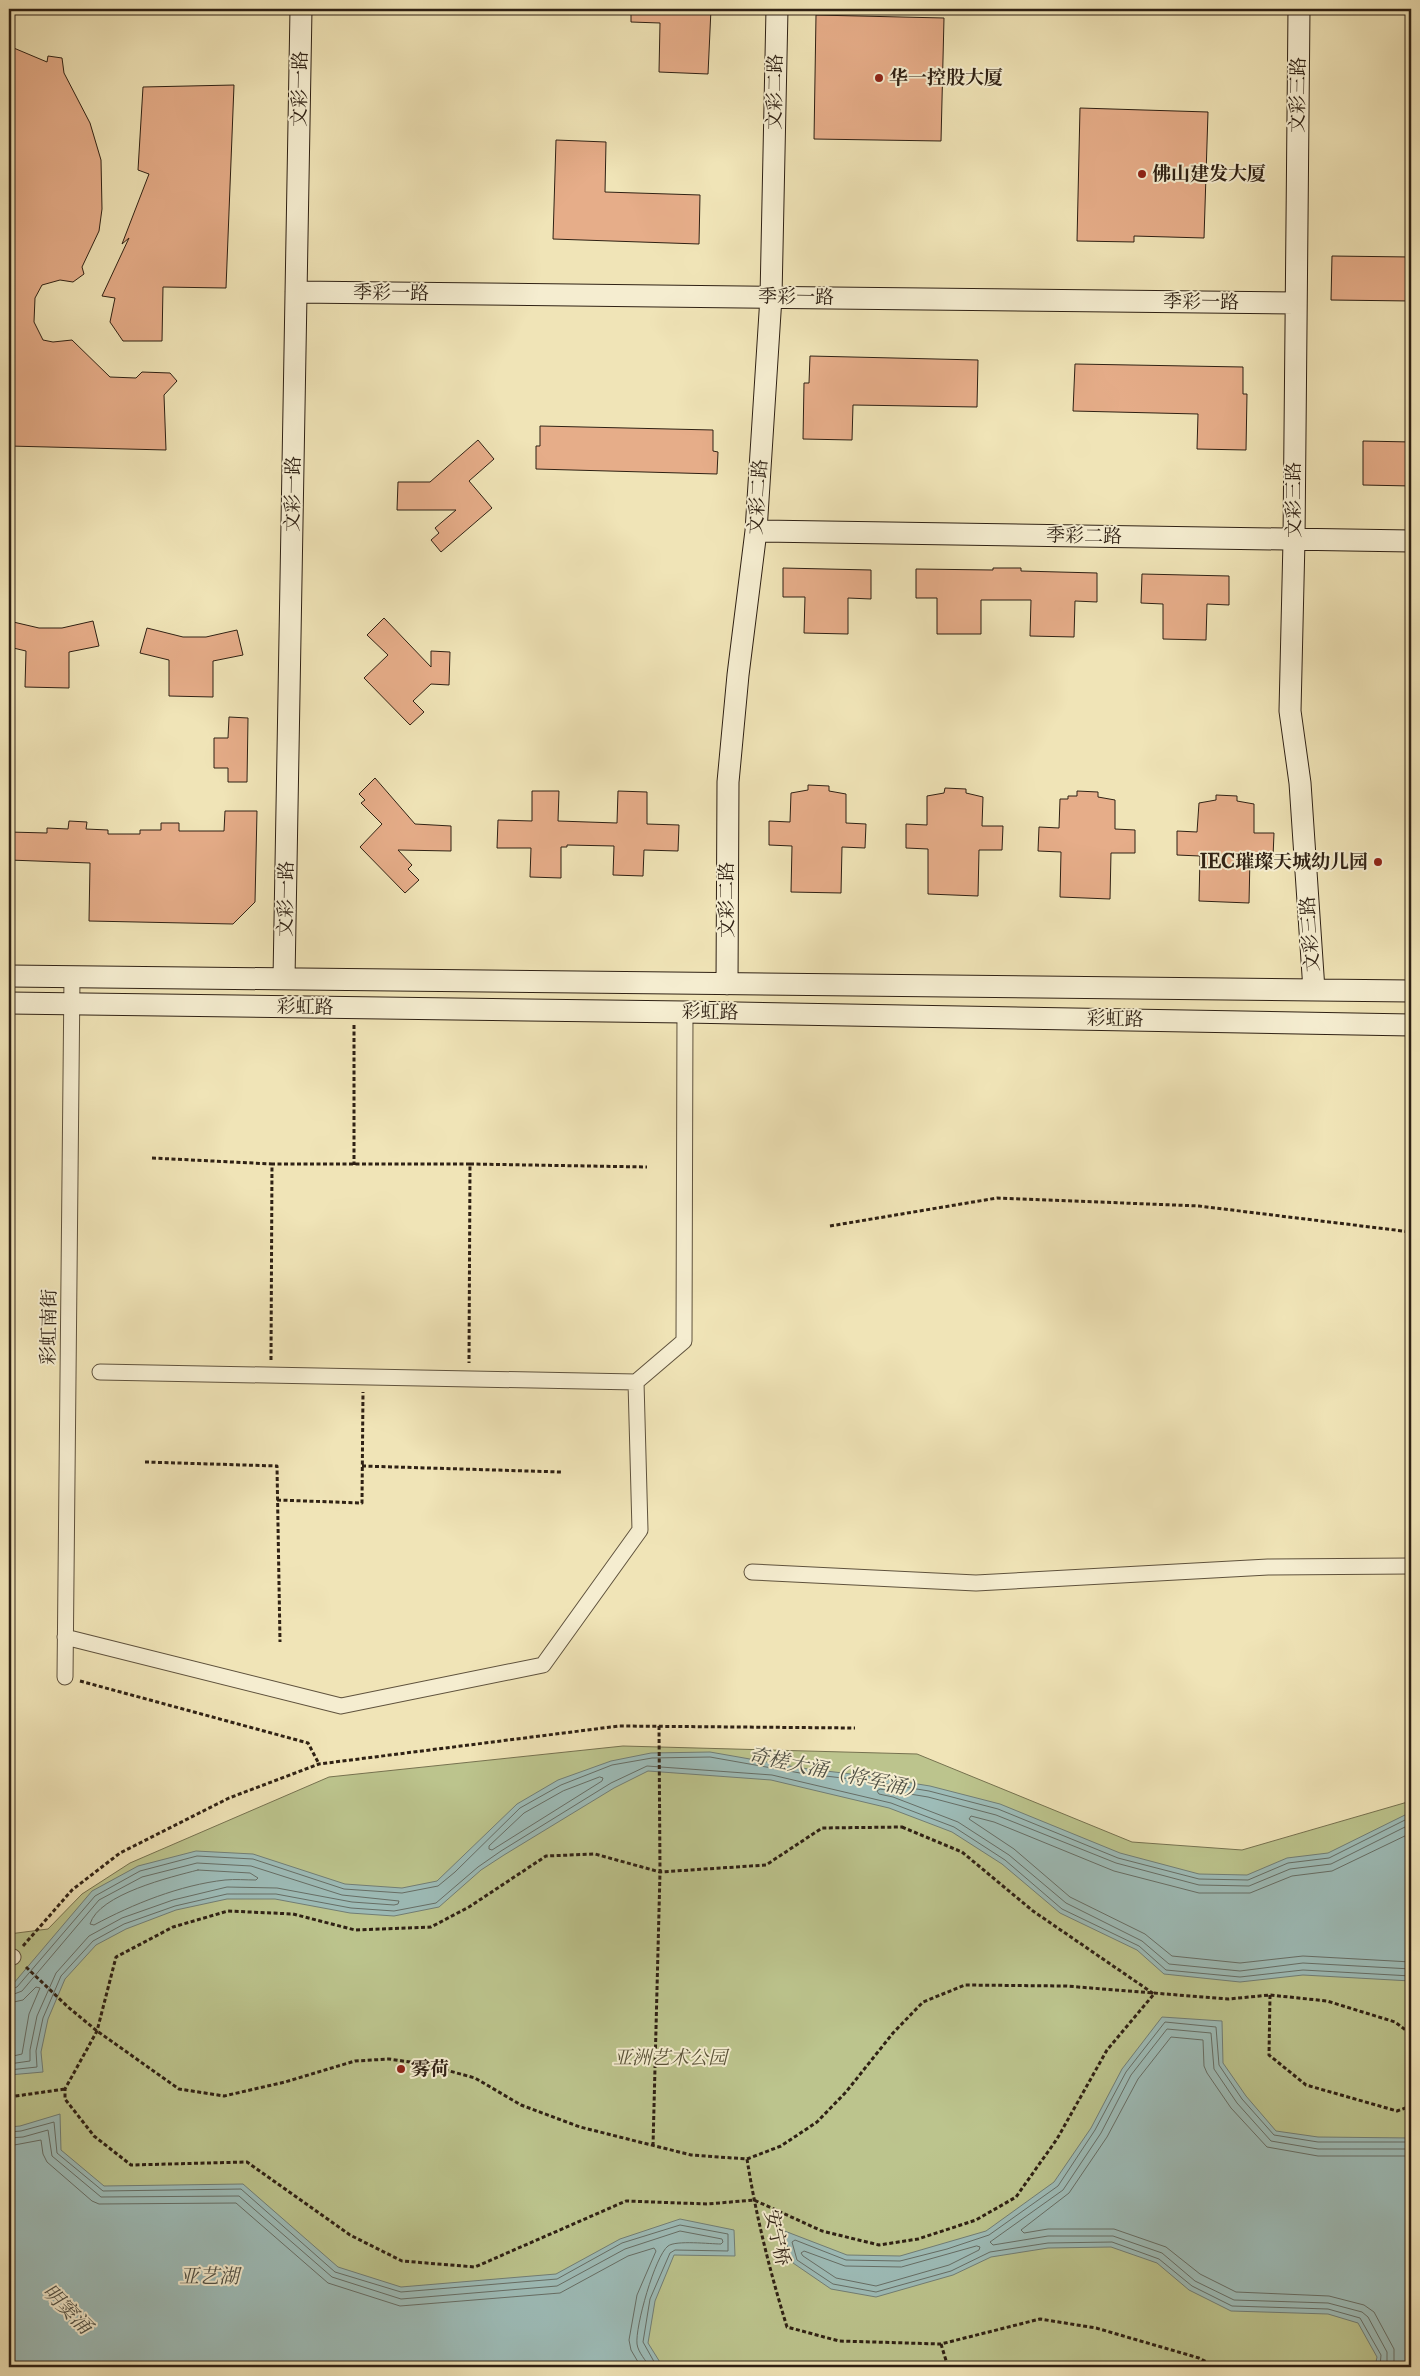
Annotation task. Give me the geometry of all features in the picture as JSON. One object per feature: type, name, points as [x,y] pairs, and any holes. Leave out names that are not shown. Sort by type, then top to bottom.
[{"type":"street","name":"文彩一路","points":[[284,979],[301,9]]},
{"type":"street","name":"文彩二路","points":[[727,984],[728,782],[738,675],[756,531],[771,297],[777,9]]},
{"type":"street","name":"文彩三路","points":[[1299,9],[1294,540],[1290,711],[1300,783],[1314,990]]},
{"type":"street","name":"季彩一路","points":[[296,292],[1295,303]]},
{"type":"street","name":"季彩二路","points":[[756,531],[1411,541]]},
{"type":"street","name":"彩虹路","points":[[9,976],[1411,991]]},
{"type":"street","name":"彩虹南街","points":[[65,1677],[72,977]]},
{"type":"street","name":"彩虹路","points":[[9,1003],[1411,1024]]},
{"type":"street","points":[[100,1372],[636,1382],[684,1341],[685,1012]]},
{"type":"street","points":[[65,1637],[341,1706],[543,1665],[640,1530],[636,1382]]},
{"type":"street","points":[[752,1572],[976,1583],[1268,1567],[1411,1566]]},
{"type":"path","points":[[354,1007],[354,1165]]},
{"type":"path","points":[[152,1158],[272,1164],[470,1164],[647,1167]]},
{"type":"path","points":[[271,1375],[272,1164]]},
{"type":"path","points":[[469,1379],[470,1164]]},
{"type":"path","points":[[830,1226],[997,1198],[1200,1206],[1411,1232]]},
{"type":"path","points":[[277,1500],[362,1503],[363,1377]]},
{"type":"path","points":[[145,1462],[277,1466],[280,1642]]},
{"type":"path","points":[[362,1466],[561,1472]]},
{"type":"path","points":[[65,1677],[308,1743],[319,1764]]},
{"type":"path","points":[[855,1728],[619,1726],[319,1764],[230,1798],[120,1853],[72,1890],[14,1959],[97,2031],[178,2089],[224,2096],[285,2082],[355,2061],[389,2059],[406,2061],[475,2078],[521,2105],[580,2127],[691,2155],[747,2159],[781,2146],[817,2122],[846,2092],[893,2033],[923,2002],[966,1985],[1066,1986],[1228,1999],[1270,1996],[1327,2001],[1396,2022],[1411,2034]]},
{"type":"path","points":[[654,2146],[660,1872],[659,1726]]},
{"type":"path","points":[[902,1827],[962,1852],[1033,1911],[1154,1994],[1107,2050],[1057,2139],[1016,2197],[976,2220],[918,2239],[879,2245],[822,2231],[754,2200],[707,2204],[626,2201],[475,2267],[402,2261],[350,2235],[247,2162],[131,2165],[94,2136],[65,2099],[65,2089],[97,2031],[116,1957],[173,1927],[228,1911],[293,1914],[355,1930],[431,1927],[469,1908],[546,1856],[595,1854],[660,1872],[766,1865],[822,1828],[902,1827]]},
{"type":"path","points":[[1270,1996],[1269,2055],[1306,2084],[1397,2111],[1411,2106]]},
{"type":"path","points":[[9,2097],[65,2089]]},
{"type":"path","name":"安宁桥","points":[[747,2159],[754,2200],[773,2283],[787,2327],[838,2340],[941,2344]]},
{"type":"path","points":[[948,2367],[941,2344],[1040,2319],[1096,2328],[1199,2358],[1216,2367]]},
{"type":"green space","name":"亚洲艺术公园","points":[[623,1746],[917,1754],[1132,1842],[1242,1850],[1411,1801],[1411,2367],[9,2367],[9,1934],[48,1929],[82,1894],[130,1863],[329,1777]]},
{"type":"water","name":"奇槎大涌（将军涌）","points":[[710,1752],[801,1768],[930,1786],[1000,1804],[1120,1853],[1199,1874],[1247,1875],[1287,1858],[1328,1853],[1411,1812],[1411,1981],[1303,1975],[1240,1982],[1164,1974],[1137,1950],[1060,1913],[1002,1864],[952,1832],[889,1808],[771,1780],[648,1771],[614,1788],[504,1855],[481,1870],[439,1907],[394,1916],[350,1913],[275,1899],[227,1899],[176,1910],[126,1929],[96,1945],[65,1979],[48,2019],[41,2052],[43,2072],[9,2075],[9,1985],[13,1984],[92,1891],[138,1866],[196,1851],[253,1854],[345,1884],[402,1888],[437,1881],[517,1804],[558,1780],[611,1761],[651,1753]]},
{"type":"water","points":[[1162,2017],[1222,2021],[1223,2063],[1246,2096],[1276,2131],[1318,2137],[1411,2138],[1411,2367],[1375,2367],[1377,2357],[1358,2323],[1328,2314],[1231,2311],[1189,2290],[1157,2263],[1111,2247],[1048,2248],[991,2257],[953,2275],[876,2297],[831,2289],[793,2263],[782,2230],[847,2255],[900,2256],[986,2231],[1054,2182],[1091,2128],[1122,2069]]},
{"type":"water","name":"亚艺湖","points":[[60,2114],[61,2150],[104,2186],[243,2184],[338,2267],[401,2287],[556,2274],[620,2239],[680,2219],[734,2230],[735,2256],[674,2255],[655,2301],[648,2343],[663,2367],[9,2367],[9,2127],[20,2126]]},
{"type":"building","points":[[631,9],[711,9],[708,74],[659,72],[660,23],[631,22]]},
{"type":"building","name":"华一控股大厦","points":[[816,15],[944,18],[941,141],[814,139]]},
{"type":"building","points":[[9,46],[47,62],[48,56],[62,58],[64,73],[90,123],[101,160],[102,209],[99,231],[82,267],[84,274],[73,282],[60,280],[42,285],[35,298],[34,322],[43,340],[53,342],[72,340],[110,377],[136,378],[142,372],[170,373],[177,381],[164,395],[166,450],[9,446]]},
{"type":"building","points":[[234,85],[226,288],[163,287],[162,341],[123,341],[110,322],[115,298],[102,296],[129,238],[122,244],[149,174],[138,170],[143,87]]},
{"type":"building","name":"佛山建发大厦","points":[[1080,108],[1208,112],[1204,238],[1134,236],[1134,242],[1077,241]]},
{"type":"building","points":[[556,140],[606,142],[605,192],[700,195],[699,244],[553,239]]},
{"type":"building","points":[[1332,256],[1411,257],[1411,301],[1331,300]]},
{"type":"building","points":[[810,356],[978,360],[977,407],[853,405],[852,440],[803,439],[804,383],[809,383]]},
{"type":"building","points":[[1075,364],[1243,367],[1243,394],[1247,394],[1246,450],[1197,449],[1198,414],[1073,411]]},
{"type":"building","points":[[540,426],[713,430],[713,451],[718,452],[717,474],[536,469],[536,446],[540,446]]},
{"type":"building","points":[[478,440],[494,459],[469,481],[492,508],[441,552],[431,540],[439,533],[435,528],[456,510],[397,510],[398,482],[430,482]]},
{"type":"building","points":[[1363,441],[1411,442],[1411,486],[1363,485]]},
{"type":"building","points":[[783,568],[871,570],[871,599],[848,598],[848,634],[804,633],[805,597],[783,597]]},
{"type":"building","points":[[993,568],[1021,568],[1021,571],[1097,573],[1097,602],[1075,601],[1074,637],[1030,636],[1031,600],[981,600],[981,634],[937,634],[937,598],[916,598],[916,569],[993,570]]},
{"type":"building","points":[[1142,574],[1229,576],[1229,605],[1207,604],[1206,640],[1163,639],[1163,604],[1141,603]]},
{"type":"building","points":[[384,618],[431,667],[431,651],[450,652],[449,685],[431,684],[413,701],[424,712],[410,725],[364,678],[388,655],[367,635]]},
{"type":"building","points":[[9,621],[39,628],[62,628],[93,621],[99,646],[69,652],[69,688],[25,687],[26,651],[9,647]]},
{"type":"building","points":[[147,628],[183,637],[206,637],[237,630],[243,655],[213,661],[213,697],[169,696],[169,660],[140,653]]},
{"type":"building","points":[[229,717],[248,718],[247,782],[228,782],[228,768],[214,768],[214,738],[228,738]]},
{"type":"building","points":[[375,778],[415,824],[451,826],[451,851],[398,850],[412,865],[408,869],[419,880],[405,893],[360,847],[382,824],[361,803],[365,800],[359,794]]},
{"type":"building","points":[[808,785],[829,786],[829,791],[846,794],[846,823],[866,824],[865,848],[842,847],[841,893],[791,892],[792,846],[769,845],[769,821],[790,822],[791,793],[808,790]]},
{"type":"building","points":[[945,788],[966,789],[966,793],[983,797],[982,826],[1003,826],[1002,850],[979,850],[978,896],[928,894],[928,849],[906,848],[906,824],[927,825],[927,796],[944,793]]},
{"type":"building","points":[[532,791],[559,791],[558,821],[617,823],[618,791],[647,792],[647,824],[679,825],[678,851],[644,850],[643,876],[613,875],[614,846],[567,845],[567,847],[561,847],[561,878],[530,877],[531,848],[497,848],[498,820],[532,821]]},
{"type":"building","points":[[1077,791],[1098,792],[1098,797],[1115,800],[1115,829],[1135,830],[1135,853],[1111,853],[1110,899],[1060,897],[1061,852],[1038,851],[1039,827],[1059,828],[1060,799],[1068,799],[1068,796],[1077,796]]},
{"type":"building","points":[[1216,795],[1237,796],[1237,801],[1254,804],[1254,833],[1274,833],[1273,857],[1250,857],[1249,903],[1199,901],[1200,856],[1177,855],[1177,831],[1197,832],[1199,803],[1216,800]]},
{"type":"building","points":[[225,811],[257,811],[255,902],[233,924],[89,921],[90,863],[9,860],[9,832],[47,833],[47,828],[68,829],[69,821],[87,822],[86,829],[108,830],[108,834],[140,834],[140,830],[161,830],[161,823],[179,823],[179,831],[224,831]]},
{"type":"place","name":"华一控股大厦","points":[[879,78]]},
{"type":"place","name":"佛山建发大厦","points":[[1142,174]]},
{"type":"place","name":"IEC璀璨天城幼儿园","points":[[1378,862]]},
{"type":"place","name":"雾荷","points":[[401,2069]]},
{"type":"water label","name":"明窦涌","points":[[67,2309]]}]
